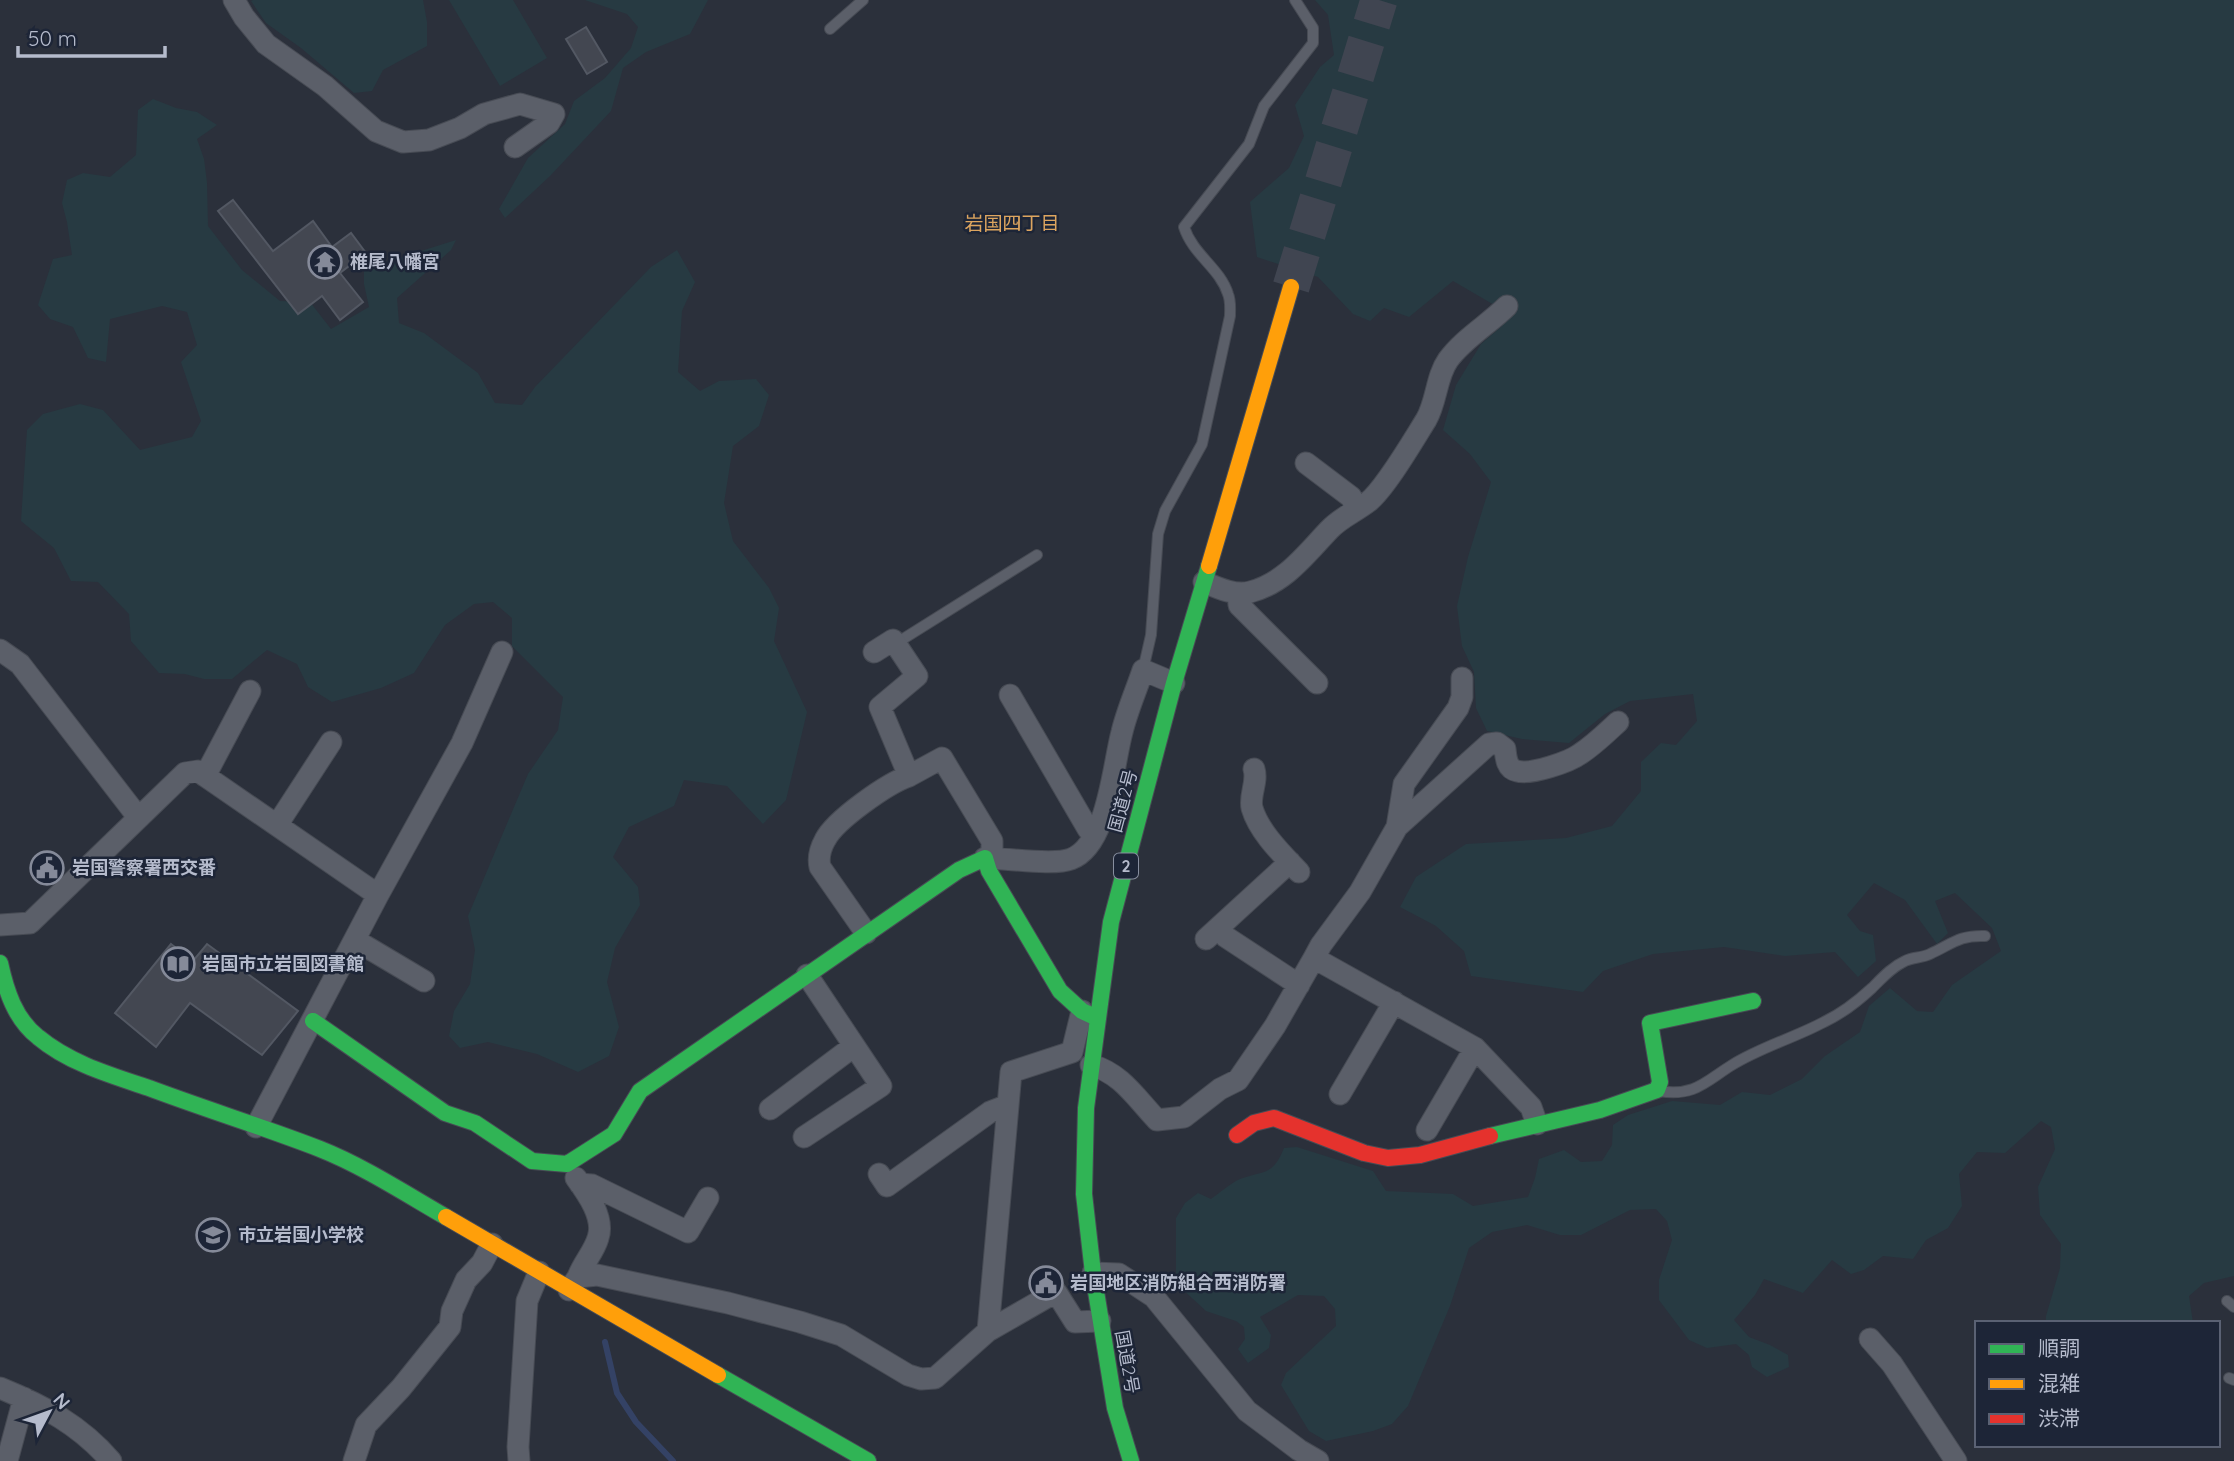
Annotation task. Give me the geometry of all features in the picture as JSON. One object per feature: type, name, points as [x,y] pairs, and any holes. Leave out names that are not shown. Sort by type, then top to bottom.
[{"type":"main road","name":"国道2号","points":[[1131,1461],[1115,1408],[1093,1273],[1084,1194],[1086,1108],[1091,1065],[1089,1014],[1174,683],[1291,287]]},
{"type":"main road","points":[[313,1021],[445,1113],[475,1123],[532,1161],[567,1164],[614,1134],[640,1091],[958,870],[989,858],[989,871],[1060,990],[1089,1014]]},
{"type":"main road","points":[[0,963],[3,988],[19,1017],[36,1036],[64,1056],[118,1078],[322,1150],[392,1186],[539,1272],[574,1284],[868,1461]]},
{"type":"main road","points":[[1237,1135],[1264,1118],[1274,1118],[1364,1153],[1388,1158],[1420,1155],[1600,1110],[1657,1090],[1660,1082],[1650,1023],[1753,1001]]},
{"type":"street","points":[[233,0],[266,44],[325,86],[376,131],[403,142],[429,140],[460,128],[484,114],[520,104],[554,114],[549,124],[515,147]]},
{"type":"street","points":[[1204,582],[1238,593],[1263,588],[1289,572],[1329,530],[1369,502],[1380,490],[1427,419],[1446,362],[1507,306]]},
{"type":"street","points":[[1306,463],[1351,497],[1357,509]]},
{"type":"street","points":[[1238,593],[1239,605],[1317,682]]},
{"type":"street","points":[[874,652],[893,640],[917,676],[880,707],[909,776]]},
{"type":"street","points":[[0,650],[20,664],[138,817]]},
{"type":"street","points":[[256,1127],[378,895],[462,743],[502,652]]},
{"type":"street","points":[[866,933],[820,867],[818,858],[825,838],[855,810],[896,780],[942,758],[992,841],[989,858],[1055,861],[1071,859],[1083,852],[1104,815],[1122,731],[1143,670],[1174,683]]},
{"type":"street","points":[[1397,827],[1404,784],[1458,708],[1462,696],[1462,678]]},
{"type":"street","points":[[205,776],[250,691]]},
{"type":"street","points":[[1010,695],[1088,829],[1095,835]]},
{"type":"street","points":[[1091,1065],[1116,1075],[1157,1120],[1184,1117],[1220,1089],[1238,1080],[1275,1026],[1321,945],[1360,892],[1397,827],[1489,744],[1497,743],[1505,749],[1506,761],[1511,768],[1519,772],[1548,768],[1577,757],[1618,722]]},
{"type":"street","points":[[277,825],[331,743]]},
{"type":"street","points":[[1254,769],[1256,776],[1251,806],[1264,831],[1294,867],[1212,934],[1226,937],[1298,985]]},
{"type":"street","points":[[0,925],[30,923],[185,773],[198,771],[378,895]]},
{"type":"street","points":[[355,940],[424,981]]},
{"type":"street","points":[[1314,958],[1475,1048],[1531,1107],[1537,1124]]},
{"type":"street","points":[[804,1136],[881,1086],[807,975]]},
{"type":"street","points":[[1340,1094],[1394,1002]]},
{"type":"street","points":[[988,1331],[1011,1072],[1072,1052],[1089,1014]]},
{"type":"street","points":[[769,1109],[854,1046]]},
{"type":"street","points":[[1427,1130],[1475,1048]]},
{"type":"street","points":[[879,1174],[887,1186],[990,1112],[1008,1105]]},
{"type":"street","points":[[567,1164],[596,1212],[600,1228],[598,1239],[574,1284]]},
{"type":"street","points":[[580,1184],[592,1185],[688,1232],[708,1198]]},
{"type":"street","points":[[354,1461],[366,1425],[401,1388],[450,1327],[452,1311],[466,1280],[482,1263],[492,1244]]},
{"type":"street","points":[[519,1461],[527,1301],[539,1272]]},
{"type":"street","points":[[1093,1273],[1119,1274],[1154,1297],[1247,1410],[1299,1450],[1318,1461]]},
{"type":"street","points":[[574,1284],[597,1275],[728,1303],[800,1322],[841,1335],[908,1375],[921,1379],[935,1378],[988,1331],[1056,1292],[1075,1322],[1100,1321]]},
{"type":"street","points":[[1870,1339],[1892,1364],[1956,1461]]},
{"type":"street","points":[[0,1388],[61,1416],[100,1448],[111,1461]]},
{"type":"street","points":[[7,1461],[24,1398]]},
{"type":"lane","points":[[830,29],[863,0]]},
{"type":"lane","points":[[1143,670],[1150,635],[1158,534],[1165,511],[1202,444],[1230,316],[1230,297],[1223,282],[1189,242],[1184,227],[1250,144],[1264,106],[1313,43],[1313,28],[1295,0]]},
{"type":"lane","points":[[895,644],[1037,555]]},
{"type":"lane","points":[[1657,1090],[1671,1093],[1701,1087],[1731,1066],[1772,1044],[1825,1022],[1907,960],[1931,954],[1956,939],[1969,935],[1985,936]]},
{"type":"shaded area","points":[[423,0],[427,46],[383,70],[372,91],[354,93],[301,48],[266,23],[251,1]]},
{"type":"shaded area","points":[[449,0],[513,0],[547,58],[500,86]]},
{"type":"shaded area","points":[[585,0],[708,0],[690,34],[646,52],[623,68],[611,111],[550,176],[505,218],[499,209],[528,158],[565,124],[574,101],[605,78],[631,48],[638,27],[627,14]]},
{"type":"shaded area","points":[[1315,0],[2234,0],[2234,1276],[2204,1283],[2189,1296],[2193,1321],[2046,1321],[2060,1268],[2061,1244],[2040,1215],[2038,1187],[2055,1149],[2051,1127],[2041,1121],[2005,1153],[1977,1152],[1959,1174],[1962,1206],[1948,1228],[1926,1240],[1913,1259],[1883,1256],[1864,1270],[1851,1274],[1832,1260],[1803,1293],[1764,1279],[1755,1295],[1734,1320],[1749,1337],[1788,1355],[1789,1367],[1767,1377],[1752,1367],[1749,1355],[1736,1344],[1707,1348],[1689,1340],[1659,1300],[1659,1280],[1672,1240],[1667,1221],[1656,1209],[1630,1210],[1581,1235],[1560,1235],[1527,1225],[1492,1232],[1469,1248],[1450,1306],[1408,1406],[1392,1424],[1326,1441],[1309,1431],[1281,1385],[1286,1373],[1336,1326],[1335,1309],[1324,1296],[1298,1295],[1260,1317],[1271,1335],[1269,1348],[1248,1363],[1238,1349],[1245,1339],[1244,1327],[1236,1321],[1206,1311],[1180,1287],[1176,1275],[1176,1218],[1185,1203],[1198,1193],[1211,1199],[1240,1179],[1267,1171],[1276,1163],[1284,1148],[1297,1147],[1373,1171],[1386,1191],[1453,1194],[1473,1206],[1528,1197],[1539,1159],[1564,1150],[1581,1162],[1602,1161],[1612,1145],[1613,1125],[1628,1115],[1672,1101],[1720,1105],[1742,1092],[1770,1095],[1802,1079],[1825,1056],[1860,1032],[1869,1006],[1890,988],[1917,1011],[1933,1012],[1952,985],[2001,951],[1992,928],[1955,893],[1935,901],[1948,933],[1937,944],[1905,900],[1874,883],[1847,915],[1860,931],[1873,935],[1876,961],[1858,977],[1835,952],[1785,956],[1724,947],[1653,954],[1603,971],[1583,992],[1471,976],[1464,951],[1436,926],[1400,907],[1416,877],[1466,844],[1566,838],[1612,826],[1641,791],[1641,762],[1661,743],[1676,745],[1697,721],[1693,694],[1630,701],[1605,714],[1569,743],[1522,739],[1487,731],[1476,708],[1474,672],[1462,646],[1457,606],[1468,557],[1491,482],[1470,454],[1443,430],[1456,385],[1481,344],[1502,326],[1496,306],[1453,281],[1409,317],[1384,308],[1370,321],[1353,314],[1318,277],[1257,257],[1250,202],[1289,168],[1304,136],[1295,105],[1320,67],[1334,55],[1328,15]]},
{"type":"shaded area","points":[[153,99],[176,108],[197,112],[217,125],[197,139],[204,159],[208,226],[242,270],[280,301],[310,302],[331,329],[369,307],[364,269],[456,240],[451,250],[397,298],[399,323],[424,333],[478,373],[495,403],[522,405],[535,387],[651,267],[677,250],[695,282],[682,311],[678,372],[700,391],[719,381],[756,379],[769,395],[759,426],[733,446],[724,503],[733,541],[769,588],[779,608],[774,641],[807,712],[786,800],[763,824],[727,786],[684,780],[674,806],[629,827],[613,857],[638,887],[640,905],[615,948],[607,982],[619,1027],[609,1056],[578,1072],[537,1054],[488,1042],[460,1048],[449,1036],[454,1011],[470,984],[475,950],[468,916],[528,774],[558,730],[563,697],[512,646],[512,618],[493,602],[474,604],[445,625],[414,673],[381,688],[332,702],[308,687],[297,664],[267,650],[232,679],[204,679],[185,674],[159,673],[131,641],[129,614],[98,582],[71,581],[54,548],[21,521],[27,430],[43,414],[80,404],[103,410],[140,450],[192,437],[201,421],[181,362],[197,345],[187,312],[162,306],[110,319],[106,362],[88,358],[73,327],[50,319],[38,305],[53,259],[72,255],[62,203],[67,180],[83,173],[110,177],[136,155],[138,110]]},
{"type":"building","points":[[586,27],[607,62],[587,74],[566,39]]},
{"type":"building","name":"椎尾八幡宮","points":[[233,200],[273,251],[313,221],[332,247],[351,233],[366,253],[340,273],[363,302],[340,320],[322,296],[298,314],[218,211]]},
{"type":"building","points":[[171,944],[193,961],[207,944],[298,1011],[262,1055],[190,1003],[156,1047],[115,1013]]},
{"type":"waterway","points":[[605,1342],[617,1393],[636,1422],[673,1461]]},
{"type":"tunnel","points":[[1291,287],[1379,0]]},
{"type":"traffic: fast","points":[[1131,1461],[1115,1408],[1093,1273],[1084,1194],[1086,1108],[1111,922],[1174,683],[1209,566]]},
{"type":"traffic: fast","points":[[313,1021],[445,1113],[475,1123],[532,1161],[567,1164],[614,1134],[640,1091],[959,870],[985,858],[989,871],[1060,991],[1082,1011],[1097,1018]]},
{"type":"traffic: fast","points":[[0,963],[5,984],[23,1022],[38,1037],[63,1054],[105,1073],[320,1149],[368,1172],[446,1217]]},
{"type":"traffic: fast","points":[[1490,1136],[1600,1110],[1657,1090],[1660,1082],[1650,1023],[1753,1001]]},
{"type":"traffic: fast","points":[[718,1375],[868,1461]]},
{"type":"traffic: slow","points":[[1209,566],[1291,287]]},
{"type":"traffic: slow","points":[[446,1217],[718,1375]]},
{"type":"traffic: jam","points":[[1237,1135],[1254,1123],[1274,1118],[1364,1153],[1388,1158],[1420,1155],[1490,1136]]},
{"type":"place","name":"椎尾八幡宮","points":[[325,262]]},
{"type":"place","name":"岩国警察署西交番","points":[[47,868]]},
{"type":"place","name":"岩国市立岩国図書館","points":[[178,964]]},
{"type":"place","name":"市立岩国小学校","points":[[213,1235]]},
{"type":"place","name":"岩国地区消防組合西消防署","points":[[1046,1283]]},
{"type":"district","name":"岩国四丁目","points":[[1012,223]]}]
